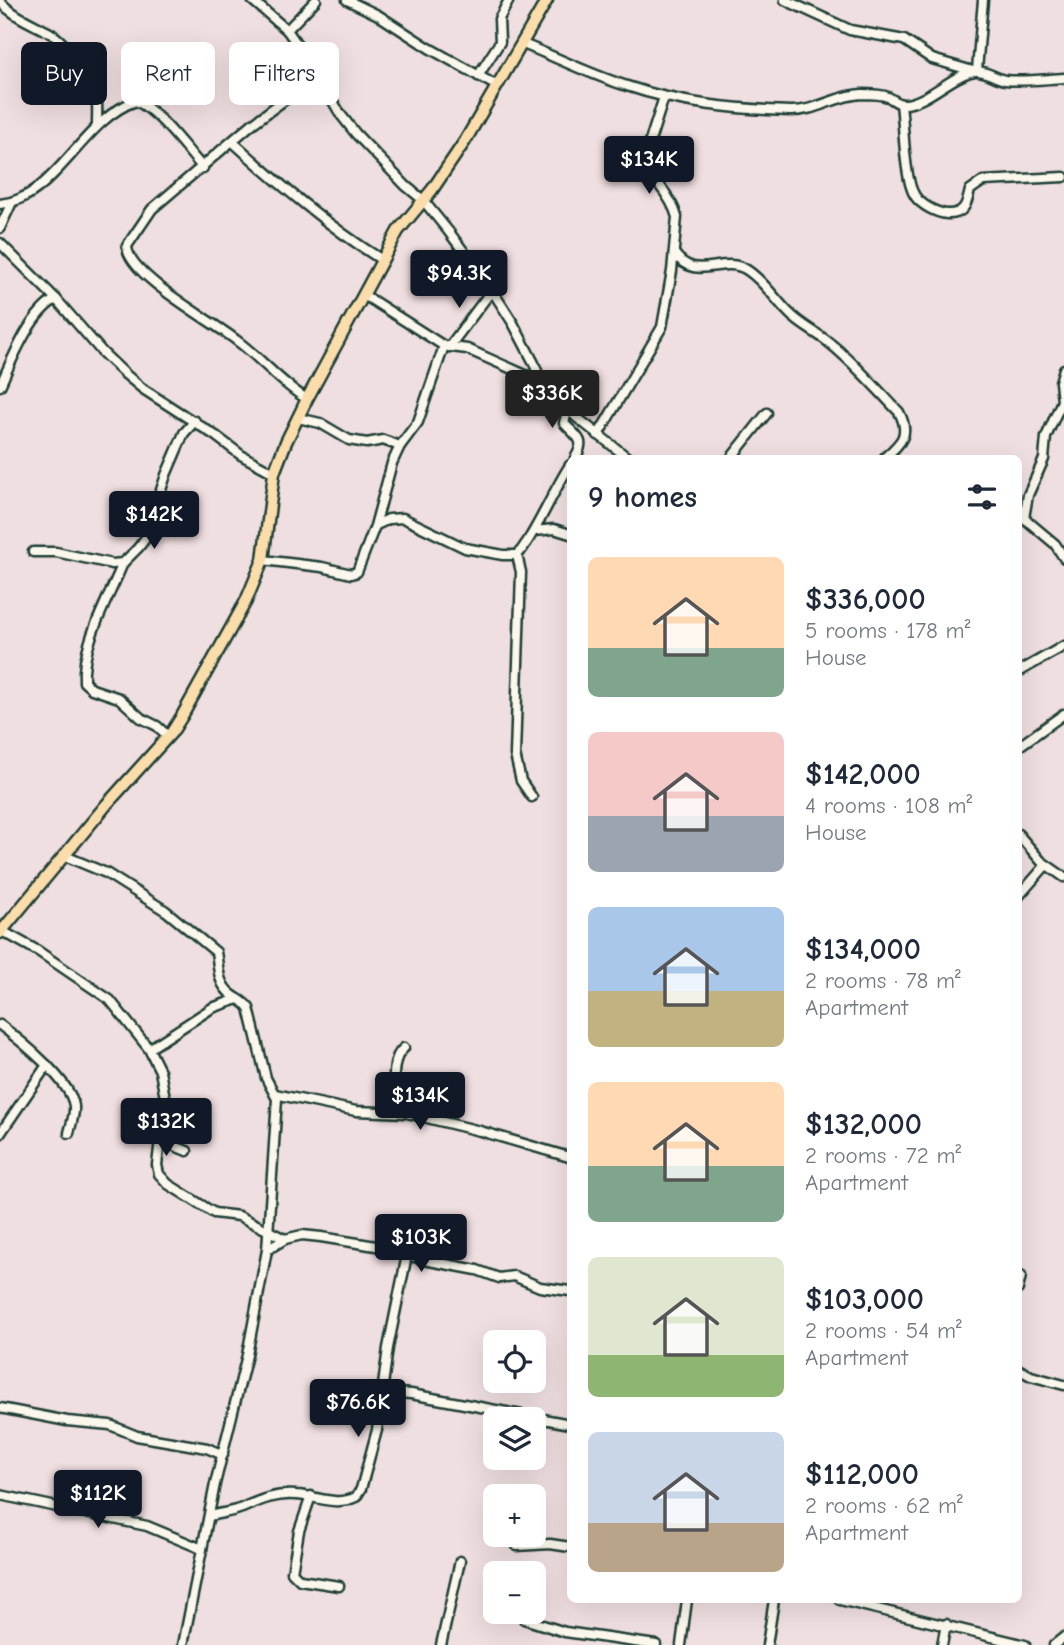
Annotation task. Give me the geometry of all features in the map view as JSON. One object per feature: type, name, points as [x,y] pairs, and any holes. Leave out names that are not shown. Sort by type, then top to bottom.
[{"type":"main road","points":[[1,932],[107,804],[168,736],[230,631],[263,560],[274,473],[307,399],[398,231],[465,141],[547,0]]},
{"type":"street","points":[[252,0],[287,30],[295,42]]},
{"type":"street","points":[[287,30],[316,0]]},
{"type":"street","points":[[347,0],[378,15],[437,53],[497,86]]},
{"type":"street","points":[[478,76],[500,42],[499,19],[509,0]]},
{"type":"street","points":[[785,0],[850,30],[904,40],[932,59],[1004,80],[1064,78]]},
{"type":"street","points":[[976,71],[983,0]]},
{"type":"street","points":[[0,2],[16,16],[51,33],[61,41],[93,83],[97,125]]},
{"type":"street","points":[[523,44],[628,87],[705,106],[806,111],[834,99],[862,94],[889,97],[901,104],[929,94],[976,71]]},
{"type":"street","points":[[598,435],[662,327],[669,295],[677,230],[675,211],[661,187],[648,176],[643,166],[664,97]]},
{"type":"street","points":[[0,204],[12,202],[45,181],[97,125],[136,101],[155,115],[203,167]]},
{"type":"street","points":[[901,104],[910,185],[919,200],[937,212],[953,214],[962,211],[967,205],[970,190],[983,181],[1064,177]]},
{"type":"street","points":[[276,105],[152,209],[133,234],[127,252],[145,274],[175,299],[235,338],[293,391],[307,399]]},
{"type":"street","points":[[335,105],[356,134],[423,200],[492,290],[513,323],[541,382]]},
{"type":"street","points":[[233,142],[284,188],[353,242],[382,260]]},
{"type":"street","points":[[0,228],[12,202]]},
{"type":"street","points":[[0,243],[125,373],[241,455],[274,473]]},
{"type":"street","points":[[674,253],[689,267],[729,265],[744,268],[761,281],[788,312],[835,348],[899,412],[905,423],[902,441],[887,455]]},
{"type":"street","points":[[263,560],[322,567],[351,574],[357,572],[375,526],[392,463],[400,446],[418,422],[447,347],[492,290]]},
{"type":"street","points":[[363,295],[447,347],[467,349],[541,382],[598,435],[624,455]]},
{"type":"street","points":[[0,386],[16,352],[44,305],[56,299]]},
{"type":"street","points":[[1022,513],[1045,457],[1046,437],[1062,401],[1060,382],[1064,369]]},
{"type":"street","points":[[568,408],[564,423],[581,440],[577,455]]},
{"type":"street","points":[[733,455],[767,413]]},
{"type":"street","points":[[298,418],[320,423],[349,440],[367,443],[383,440],[400,446]]},
{"type":"street","points":[[168,736],[133,712],[119,698],[93,689],[84,682],[84,669],[90,643],[123,563],[155,526],[157,502],[166,475],[184,433],[195,421]]},
{"type":"street","points":[[517,555],[535,531],[567,470]]},
{"type":"street","points":[[1022,517],[1055,544],[1064,557]]},
{"type":"street","points":[[375,526],[393,518],[404,518],[465,548],[517,555]]},
{"type":"street","points":[[535,531],[554,529],[567,533]]},
{"type":"street","points":[[33,552],[64,554],[112,564],[123,563]]},
{"type":"street","points":[[517,555],[521,572],[515,755],[521,781],[532,797]]},
{"type":"street","points":[[1022,670],[1064,646]]},
{"type":"street","points":[[1022,744],[1064,714]]},
{"type":"street","points":[[1022,838],[1046,865],[1064,877]]},
{"type":"street","points":[[65,856],[106,873],[166,911],[216,952],[218,972],[223,985],[249,1008],[266,1078],[275,1094],[356,1111],[394,1112],[480,1131],[567,1156]]},
{"type":"street","points":[[1022,892],[1046,865]]},
{"type":"street","points":[[1,932],[28,945],[110,1000],[149,1049],[160,1071],[164,1091],[157,1169],[168,1184],[214,1213],[239,1216],[285,1239]]},
{"type":"street","points":[[149,1049],[212,1007],[238,999]]},
{"type":"street","points":[[0,1025],[47,1065],[58,1078],[73,1102],[69,1133]]},
{"type":"street","points":[[394,1112],[395,1066],[399,1052],[404,1048]]},
{"type":"street","points":[[0,1134],[47,1065]]},
{"type":"street","points":[[183,1645],[267,1250],[275,1094]]},
{"type":"street","points":[[162,1135],[172,1145],[187,1151]]},
{"type":"street","points":[[267,1250],[285,1239],[302,1235],[321,1237],[382,1247],[499,1278],[514,1276],[546,1289],[567,1292]]},
{"type":"street","points":[[210,1516],[282,1494],[311,1496],[326,1502],[340,1502],[356,1497],[361,1489],[375,1437],[390,1335],[407,1255]]},
{"type":"street","points":[[1022,1371],[1064,1385]]},
{"type":"street","points":[[383,1392],[411,1394],[567,1423]]},
{"type":"street","points":[[0,1408],[66,1421],[110,1425],[137,1436],[207,1448],[223,1455]]},
{"type":"street","points":[[0,1495],[147,1526],[202,1549]]},
{"type":"street","points":[[311,1496],[299,1531],[292,1572],[300,1580],[339,1587]]},
{"type":"street","points":[[546,1544],[567,1547]]},
{"type":"street","points":[[442,1645],[460,1561]]},
{"type":"street","points":[[681,1645],[687,1603]]},
{"type":"street","points":[[767,1645],[774,1603]]},
{"type":"street","points":[[853,1603],[1025,1645]]},
{"type":"street","points":[[540,1624],[565,1632],[656,1645]]},
{"type":"street","points":[[942,1645],[946,1624]]},
{"type":"street","points":[[1054,1645],[1064,1637]]}]
